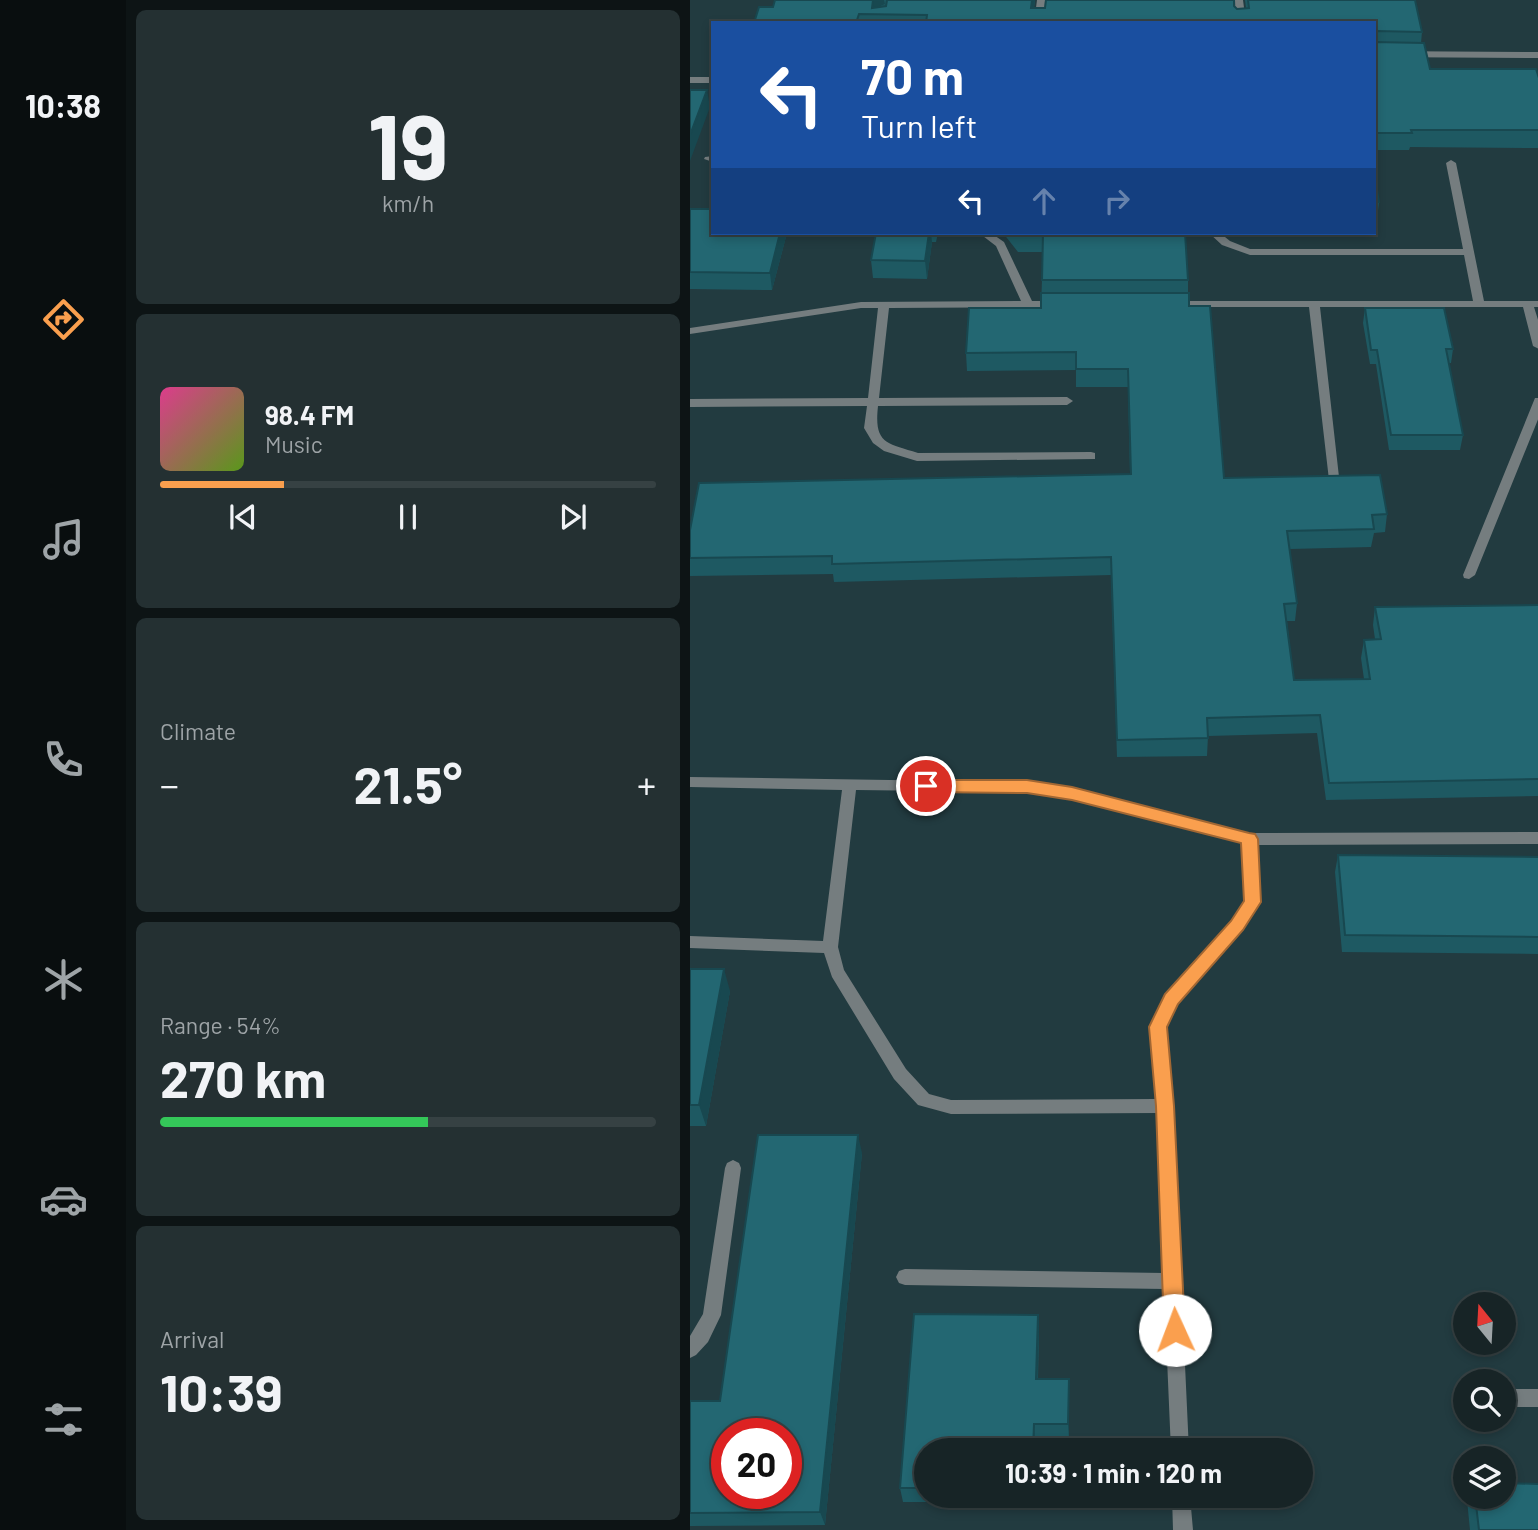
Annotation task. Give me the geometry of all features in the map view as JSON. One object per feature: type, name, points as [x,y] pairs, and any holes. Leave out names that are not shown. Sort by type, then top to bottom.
[{"type":"lane","points":[[1039,21],[1041,0]]},
{"type":"lane","points":[[1239,0],[1241,21]]},
{"type":"lane","points":[[1376,54],[1539,55]]},
{"type":"lane","points":[[690,80],[711,80]]},
{"type":"lane","points":[[1451,163],[1479,304]]},
{"type":"lane","points":[[987,235],[1000,244],[1028,304]]},
{"type":"lane","points":[[1216,235],[1232,247],[1250,251],[1468,252]]},
{"type":"lane","points":[[690,331],[836,307],[1069,304]]},
{"type":"lane","points":[[1164,304],[1534,304],[1539,346]]},
{"type":"lane","points":[[1314,304],[1333,477]]},
{"type":"lane","points":[[884,305],[870,428],[877,440],[888,448],[917,457],[1091,456]]},
{"type":"lane","points":[[690,403],[1067,401]]},
{"type":"lane","points":[[1469,575],[1539,401]]},
{"type":"lane","points":[[690,782],[1027,786],[1072,794],[1249,839],[1539,838]]},
{"type":"lane","points":[[850,785],[830,947],[837,972],[900,1074],[924,1100],[951,1107],[1165,1106]]},
{"type":"lane","points":[[1178,1438],[1165,1106],[1158,1027],[1171,999],[1237,926],[1253,902],[1249,839]]},
{"type":"lane","points":[[690,942],[830,947]]},
{"type":"lane","points":[[690,1349],[702,1336],[712,1315],[733,1168]]},
{"type":"lane","points":[[905,1277],[1172,1281]]},
{"type":"lane","points":[[1516,1398],[1539,1398]]},
{"type":"lane","points":[[1182,1508],[1183,1530]]},
{"type":"shaded area","points":[[690,0],[1538,0],[1538,1530],[690,1530]]},
{"type":"building","points":[[775,0],[873,0],[872,8],[886,6],[887,0],[1032,0],[1031,8],[1045,8],[1046,0],[1234,0],[1237,9],[1249,8],[1248,0],[1415,0],[1422,32],[1376,31],[1376,21],[926,21],[927,15],[859,14],[857,21],[755,21],[759,7],[773,7]]},
{"type":"building","points":[[1376,42],[1424,43],[1430,69],[1536,69],[1539,78],[1539,130],[1411,130],[1412,133],[1376,133]]},
{"type":"building","points":[[690,90],[707,90],[690,135]]},
{"type":"building","points":[[690,209],[711,209],[711,235],[780,235],[770,273],[690,272]]},
{"type":"building","points":[[876,235],[929,235],[925,261],[871,260]]},
{"type":"building","points":[[1043,235],[1185,235],[1188,280],[1042,280]]},
{"type":"building","points":[[1041,293],[1189,293],[1189,306],[1210,306],[1224,478],[1380,475],[1387,514],[1372,515],[1374,529],[1287,531],[1297,603],[1284,604],[1294,680],[1370,679],[1364,640],[1381,639],[1375,607],[1539,605],[1539,779],[1329,783],[1320,715],[1207,718],[1208,738],[1117,740],[1111,557],[832,564],[832,556],[690,558],[690,530],[699,483],[1131,474],[1128,369],[1076,369],[1076,352],[966,353],[969,308],[1041,308]]},
{"type":"building","points":[[1365,308],[1444,308],[1453,349],[1446,349],[1463,435],[1391,435],[1377,350],[1371,350]]},
{"type":"building","points":[[1338,855],[1539,857],[1539,937],[1345,935]]},
{"type":"building","points":[[690,969],[724,969],[699,1105],[690,1105]]},
{"type":"building","points":[[758,1135],[858,1135],[820,1512],[690,1513],[690,1401],[720,1401]]},
{"type":"building","points":[[914,1314],[1038,1315],[1036,1379],[1069,1379],[1068,1424],[1034,1424],[1033,1438],[914,1438],[914,1488],[900,1488]]},
{"type":"building","points":[[1516,1483],[1539,1484],[1539,1530],[1479,1530],[1477,1509],[1516,1509]]},
{"type":"route","points":[[926,786],[1027,786],[1072,794],[1249,839],[1253,902],[1237,926],[1171,999],[1158,1027],[1165,1106],[1175,1330]]}]
